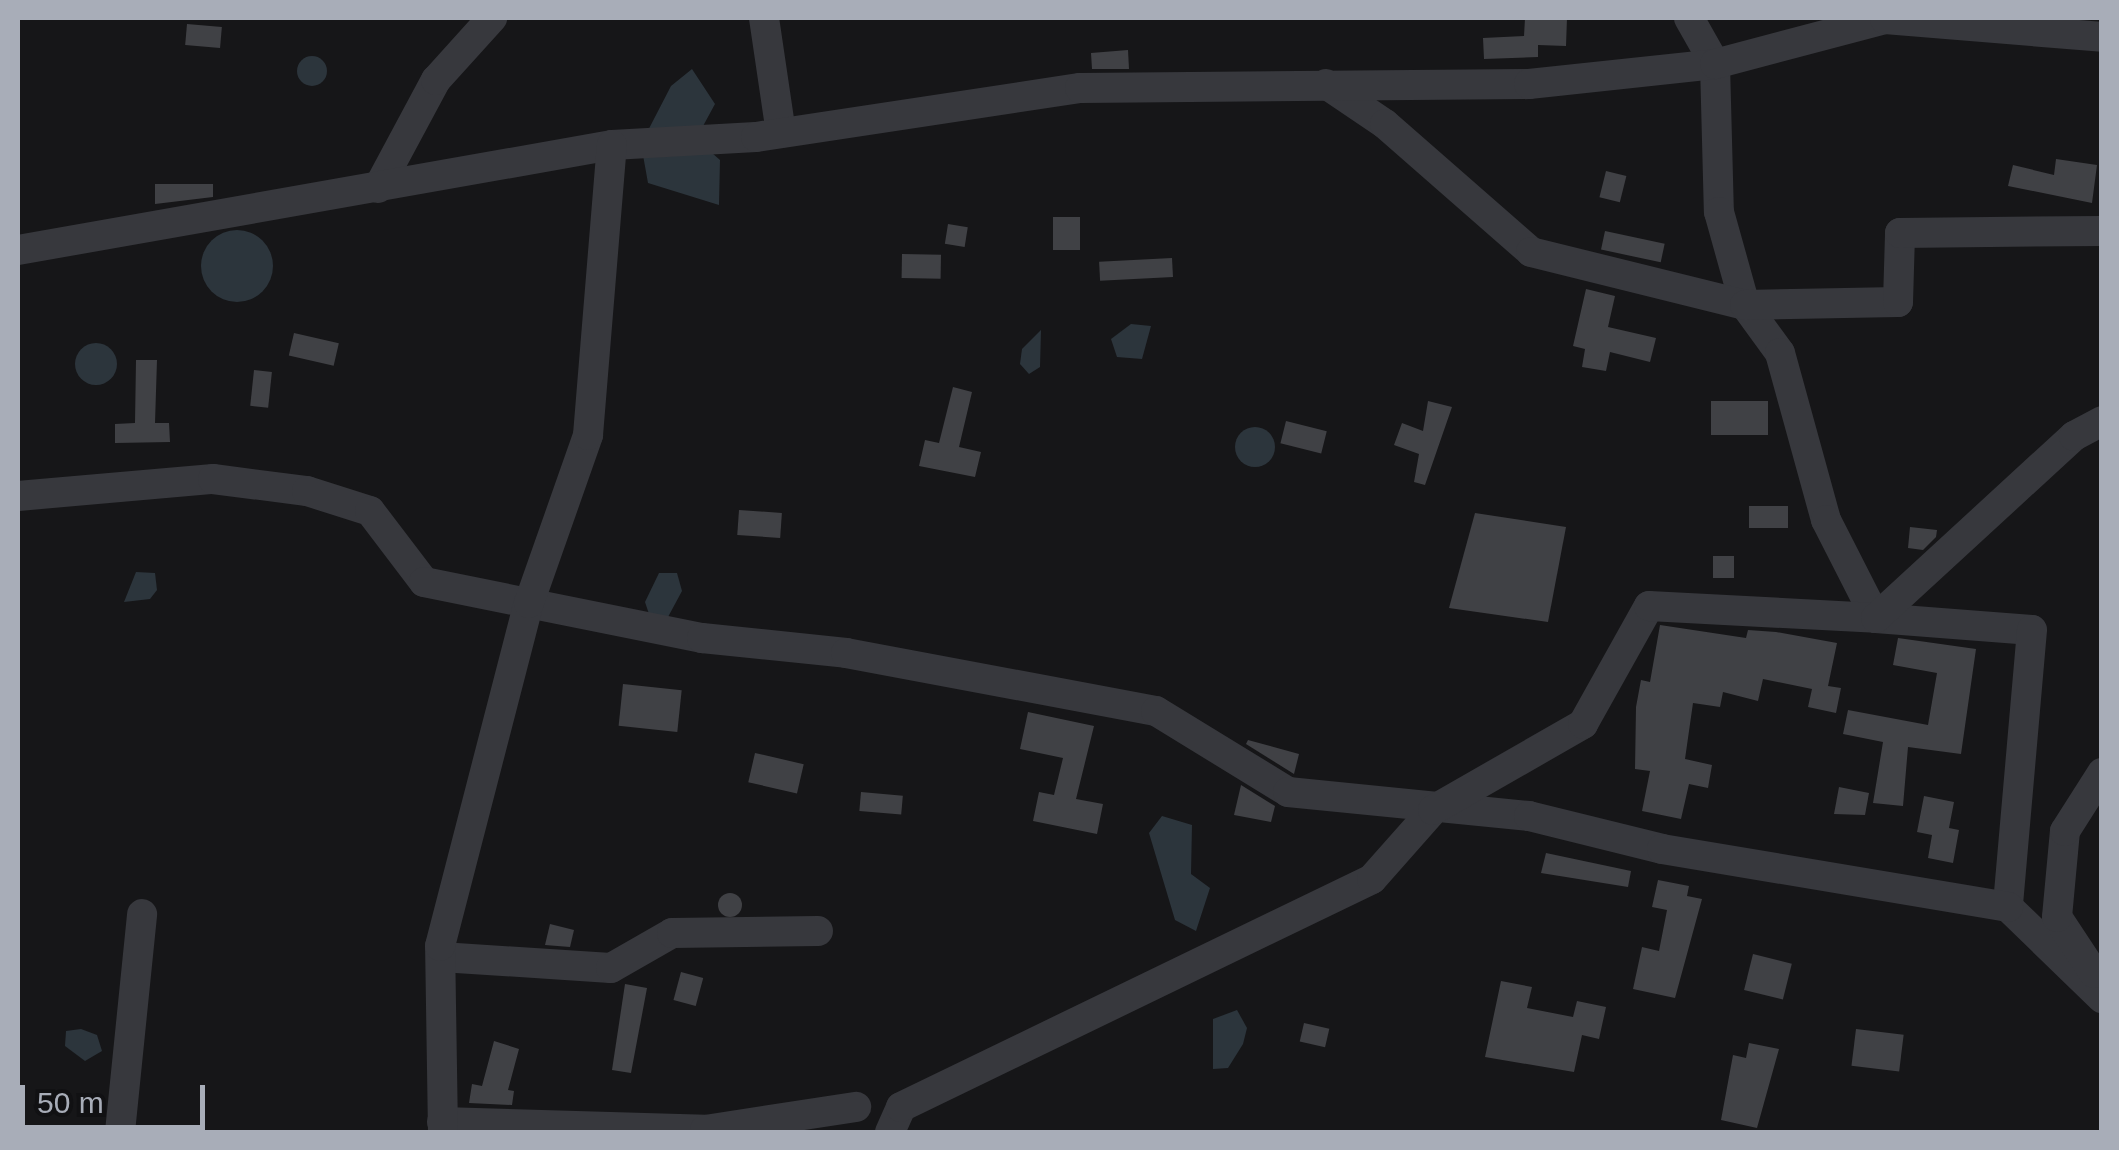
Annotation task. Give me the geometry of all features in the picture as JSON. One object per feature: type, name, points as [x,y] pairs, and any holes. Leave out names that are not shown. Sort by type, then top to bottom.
[{"type":"street","points":[[378,188],[436,80],[492,18]]},
{"type":"street","points":[[764,18],[781,133]]},
{"type":"street","points":[[1689,18],[1715,64],[1719,212],[1744,305],[1780,353],[1826,520],[1876,618]]},
{"type":"street","points":[[18,250],[612,145],[781,133],[1080,88],[1530,84],[1715,64],[1885,20],[2102,37]]},
{"type":"street","points":[[1326,84],[1385,124],[1531,252],[1744,305],[1898,302],[1900,234],[2102,232]]},
{"type":"street","points":[[612,145],[588,436],[530,603],[441,957],[443,1127],[705,1130],[856,1107]]},
{"type":"street","points":[[1876,618],[2074,436],[2102,421]]},
{"type":"street","points":[[18,496],[212,479],[307,491],[370,511],[424,582],[702,638],[846,654],[1156,711],[1288,792],[1432,810],[1529,816],[1662,849],[2008,907],[2102,998]]},
{"type":"street","points":[[890,1132],[902,1107],[1372,879],[1432,810],[1583,724],[1649,606],[2032,630],[2008,907]]},
{"type":"street","points":[[2102,773],[2065,831],[2057,917],[2102,984]]},
{"type":"street","points":[[120,1132],[142,914]]},
{"type":"street","points":[[441,957],[611,968],[672,933],[818,931]]},
{"type":"shaded area","points":[[312,56],[326,65],[327,71],[318,85],[312,86],[298,77],[297,71],[306,57]]},
{"type":"shaded area","points":[[692,69],[715,104],[696,139],[720,160],[719,205],[648,183],[641,144],[671,86]]},
{"type":"shaded area","points":[[237,230],[251,232],[263,240],[271,252],[271,280],[263,292],[251,300],[237,302],[223,300],[211,292],[203,280],[201,266],[203,252],[211,240],[223,232]]},
{"type":"shaded area","points":[[1131,324],[1151,326],[1142,359],[1117,357],[1111,339]]},
{"type":"shaded area","points":[[1041,330],[1040,367],[1029,374],[1020,364],[1022,349]]},
{"type":"shaded area","points":[[96,343],[111,349],[117,364],[111,379],[96,385],[81,379],[75,364],[81,349]]},
{"type":"shaded area","points":[[1255,427],[1269,433],[1275,447],[1269,461],[1255,467],[1241,461],[1235,447],[1241,433]]},
{"type":"shaded area","points":[[136,572],[155,573],[157,590],[150,599],[124,602]]},
{"type":"shaded area","points":[[659,573],[677,573],[682,591],[668,617],[650,617],[645,602]]},
{"type":"shaded area","points":[[1162,816],[1192,825],[1191,874],[1210,888],[1196,931],[1175,920],[1149,833]]},
{"type":"shaded area","points":[[1237,1010],[1247,1028],[1243,1044],[1228,1068],[1213,1069],[1213,1019]]},
{"type":"shaded area","points":[[81,1029],[97,1035],[102,1051],[85,1061],[65,1046],[66,1031]]},
{"type":"building","points":[[1525,18],[1567,18],[1566,46],[1538,45],[1538,57],[1484,59],[1483,38],[1524,36]]},
{"type":"building","points":[[187,24],[222,27],[220,48],[185,45]]},
{"type":"building","points":[[1128,50],[1129,69],[1092,69],[1091,53]]},
{"type":"building","points":[[2056,159],[2097,165],[2092,203],[2008,186],[2013,165],[2054,175]]},
{"type":"building","points":[[1606,171],[1626,176],[1620,202],[1599,197]]},
{"type":"building","points":[[155,184],[213,184],[213,197],[155,204]]},
{"type":"building","points":[[1053,217],[1080,217],[1080,250],[1053,250]]},
{"type":"building","points":[[948,224],[968,227],[965,247],[945,244]]},
{"type":"building","points":[[1605,231],[1665,244],[1661,262],[1601,250]]},
{"type":"building","points":[[902,254],[941,255],[941,279],[902,278]]},
{"type":"building","points":[[1172,258],[1173,277],[1100,281],[1099,262]]},
{"type":"building","points":[[1586,289],[1615,296],[1608,327],[1656,338],[1650,362],[1610,352],[1606,371],[1582,367],[1585,349],[1573,346]]},
{"type":"building","points":[[294,333],[339,343],[334,366],[289,355]]},
{"type":"building","points":[[136,360],[157,360],[155,423],[169,423],[170,442],[115,443],[115,424],[135,423]]},
{"type":"building","points":[[254,370],[272,372],[268,408],[250,406]]},
{"type":"building","points":[[953,387],[972,392],[959,447],[981,452],[975,477],[919,466],[925,440],[939,443]]},
{"type":"building","points":[[1428,401],[1452,407],[1425,485],[1414,482],[1419,454],[1394,445],[1402,423],[1423,431]]},
{"type":"building","points":[[1711,401],[1768,401],[1768,435],[1711,435]]},
{"type":"building","points":[[1286,421],[1327,431],[1321,453],[1280,443]]},
{"type":"building","points":[[1749,506],[1788,506],[1788,528],[1749,528]]},
{"type":"building","points":[[739,510],[782,513],[780,538],[737,535]]},
{"type":"building","points":[[1475,513],[1566,527],[1548,622],[1449,608]]},
{"type":"building","points":[[1910,527],[1937,530],[1936,537],[1923,550],[1908,548]]},
{"type":"building","points":[[1713,556],[1734,556],[1734,578],[1713,578]]},
{"type":"building","points":[[1660,625],[1746,638],[1748,630],[1776,632],[1837,643],[1828,686],[1841,688],[1836,713],[1808,707],[1812,689],[1763,679],[1758,701],[1723,692],[1720,707],[1693,703],[1685,759],[1712,765],[1708,788],[1689,784],[1681,819],[1642,811],[1650,771],[1635,769],[1636,707],[1641,680],[1650,682]]},
{"type":"building","points":[[1898,638],[1976,649],[1961,754],[1908,747],[1903,806],[1873,803],[1883,742],[1843,734],[1848,710],[1928,725],[1937,673],[1893,665]]},
{"type":"building","points":[[623,684],[682,690],[677,732],[619,726]]},
{"type":"building","points":[[1028,712],[1094,726],[1076,799],[1103,804],[1097,834],[1033,821],[1039,792],[1054,795],[1063,758],[1020,749]]},
{"type":"building","points":[[1248,740],[1299,754],[1294,774],[1246,744]]},
{"type":"building","points":[[755,753],[804,764],[797,793],[748,782]]},
{"type":"building","points":[[1241,785],[1275,806],[1271,822],[1234,815]]},
{"type":"building","points":[[1839,787],[1869,793],[1865,815],[1834,814]]},
{"type":"building","points":[[861,792],[903,796],[901,815],[859,811]]},
{"type":"building","points":[[1924,796],[1954,802],[1949,828],[1959,830],[1953,863],[1928,858],[1932,835],[1917,832]]},
{"type":"building","points":[[1546,853],[1631,871],[1628,887],[1541,873]]},
{"type":"building","points":[[1658,880],[1689,886],[1687,896],[1702,899],[1675,998],[1633,989],[1642,947],[1659,951],[1667,910],[1652,907]]},
{"type":"building","points":[[730,893],[742,905],[730,917],[718,905]]},
{"type":"building","points":[[550,924],[574,930],[570,947],[545,945]]},
{"type":"building","points":[[1753,954],[1792,964],[1783,1000],[1744,990]]},
{"type":"building","points":[[681,972],[703,978],[696,1006],[673,1000]]},
{"type":"building","points":[[1501,981],[1532,987],[1527,1008],[1573,1017],[1577,1001],[1606,1007],[1599,1039],[1582,1035],[1574,1072],[1485,1057]]},
{"type":"building","points":[[625,984],[647,988],[631,1073],[612,1070]]},
{"type":"building","points":[[1304,1023],[1329,1029],[1325,1047],[1300,1042]]},
{"type":"building","points":[[1856,1029],[1904,1035],[1899,1072],[1851,1066]]},
{"type":"building","points":[[494,1041],[519,1049],[508,1090],[514,1091],[512,1105],[469,1103],[472,1084],[482,1086]]},
{"type":"building","points":[[1749,1043],[1779,1049],[1757,1128],[1721,1120],[1733,1055],[1746,1058]]}]
